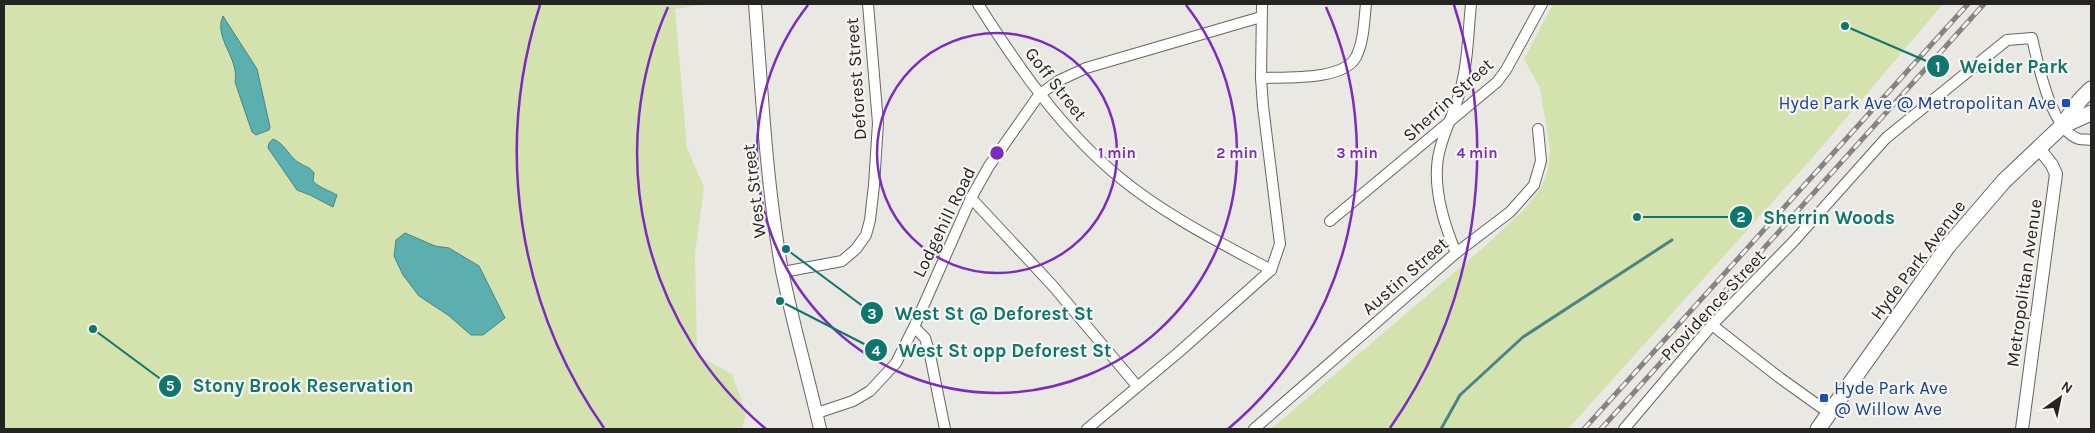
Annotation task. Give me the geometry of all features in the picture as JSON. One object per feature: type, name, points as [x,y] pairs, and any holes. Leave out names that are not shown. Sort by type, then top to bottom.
[{"type":"main road","name":"Hyde Park Avenue","points":[[1818,429],[1948,246],[2004,181],[2062,126],[2080,100],[2091,89]]},
{"type":"main road","name":"Hyde Park Avenue","points":[[2062,126],[2091,113]]},
{"type":"street","name":"West Street","points":[[756,4],[769,180],[783,272],[820,429]]},
{"type":"street","name":"Deforest Street","points":[[783,272],[842,261],[856,249],[866,235],[870,220],[874,186],[878,123],[868,4]]},
{"type":"street","name":"Goff Street","points":[[978,4],[1040,95],[1071,131],[1119,177],[1192,227],[1271,270]]},
{"type":"street","points":[[1087,429],[1179,352],[1271,270],[1280,244],[1261,78],[1262,4]]},
{"type":"street","points":[[1261,78],[1312,77],[1341,70],[1355,59],[1360,46],[1366,4]]},
{"type":"street","points":[[1456,253],[1444,217],[1438,182],[1437,160],[1463,76],[1471,4]]},
{"type":"street","name":"Sherrin Street","points":[[1330,221],[1502,76],[1542,4]]},
{"type":"street","name":"Lodgehill Road","points":[[817,413],[853,401],[876,385],[896,363],[971,198],[989,166],[1040,95],[1058,81],[1086,68],[1261,17]]},
{"type":"street","name":"Providence Street","points":[[1624,429],[1712,325],[1795,241],[1886,138],[2007,40],[2032,38],[2050,103],[2062,126]]},
{"type":"street","points":[[2062,126],[2078,139],[2091,140]]},
{"type":"street","name":"Austin Street","points":[[1254,429],[1456,253],[1510,212],[1534,185],[1541,161],[1538,129]]},
{"type":"street","name":"Metropolitan Avenue","points":[[2022,429],[2056,174],[2052,165],[2038,147]]},
{"type":"street","points":[[971,198],[1053,286],[1137,386]]},
{"type":"street","points":[[1712,325],[1829,413]]},
{"type":"street","points":[[914,327],[925,338],[945,429]]},
{"type":"green space","points":[[4,4],[707,4],[675,9],[687,148],[704,187],[695,254],[697,355],[732,374],[746,413],[742,429],[4,429]]},
{"type":"green space","points":[[1553,4],[1943,4],[1813,157],[1568,429],[1271,429],[1483,248],[1523,211],[1541,188],[1548,170],[1550,148],[1540,88],[1524,59]]},
{"type":"water","points":[[223,16],[257,69],[270,127],[269,130],[256,135],[252,132],[235,82],[236,73],[234,65],[221,32]]},
{"type":"water","points":[[273,139],[281,144],[293,158],[314,173],[313,181],[315,183],[337,195],[333,207],[297,190],[268,148],[269,143]]},
{"type":"water","points":[[405,233],[435,246],[449,248],[479,266],[505,318],[483,335],[471,335],[448,315],[419,296],[403,275],[394,256],[396,240]]},
{"type":"waterway","points":[[1441,429],[1460,395],[1523,337],[1672,240]]},
{"type":"railway","points":[[1584,429],[1968,4]]},
{"type":"railway","points":[[1601,429],[1984,4]]},
{"type":"place","name":"Weider Park","points":[[1845,26]]},
{"type":"place","name":"Hyde Park Ave @ Metropolitan Ave","points":[[2066,103]]},
{"type":"place","name":"Sherrin Woods","points":[[1637,217]]},
{"type":"place","name":"West St @ Deforest St","points":[[786,249]]},
{"type":"place","name":"West St opp Deforest St","points":[[780,301]]},
{"type":"place","name":"Stony Brook Reservation","points":[[93,329]]},
{"type":"place","name":"Hyde Park Ave @ Willow Ave","points":[[1824,398]]}]
